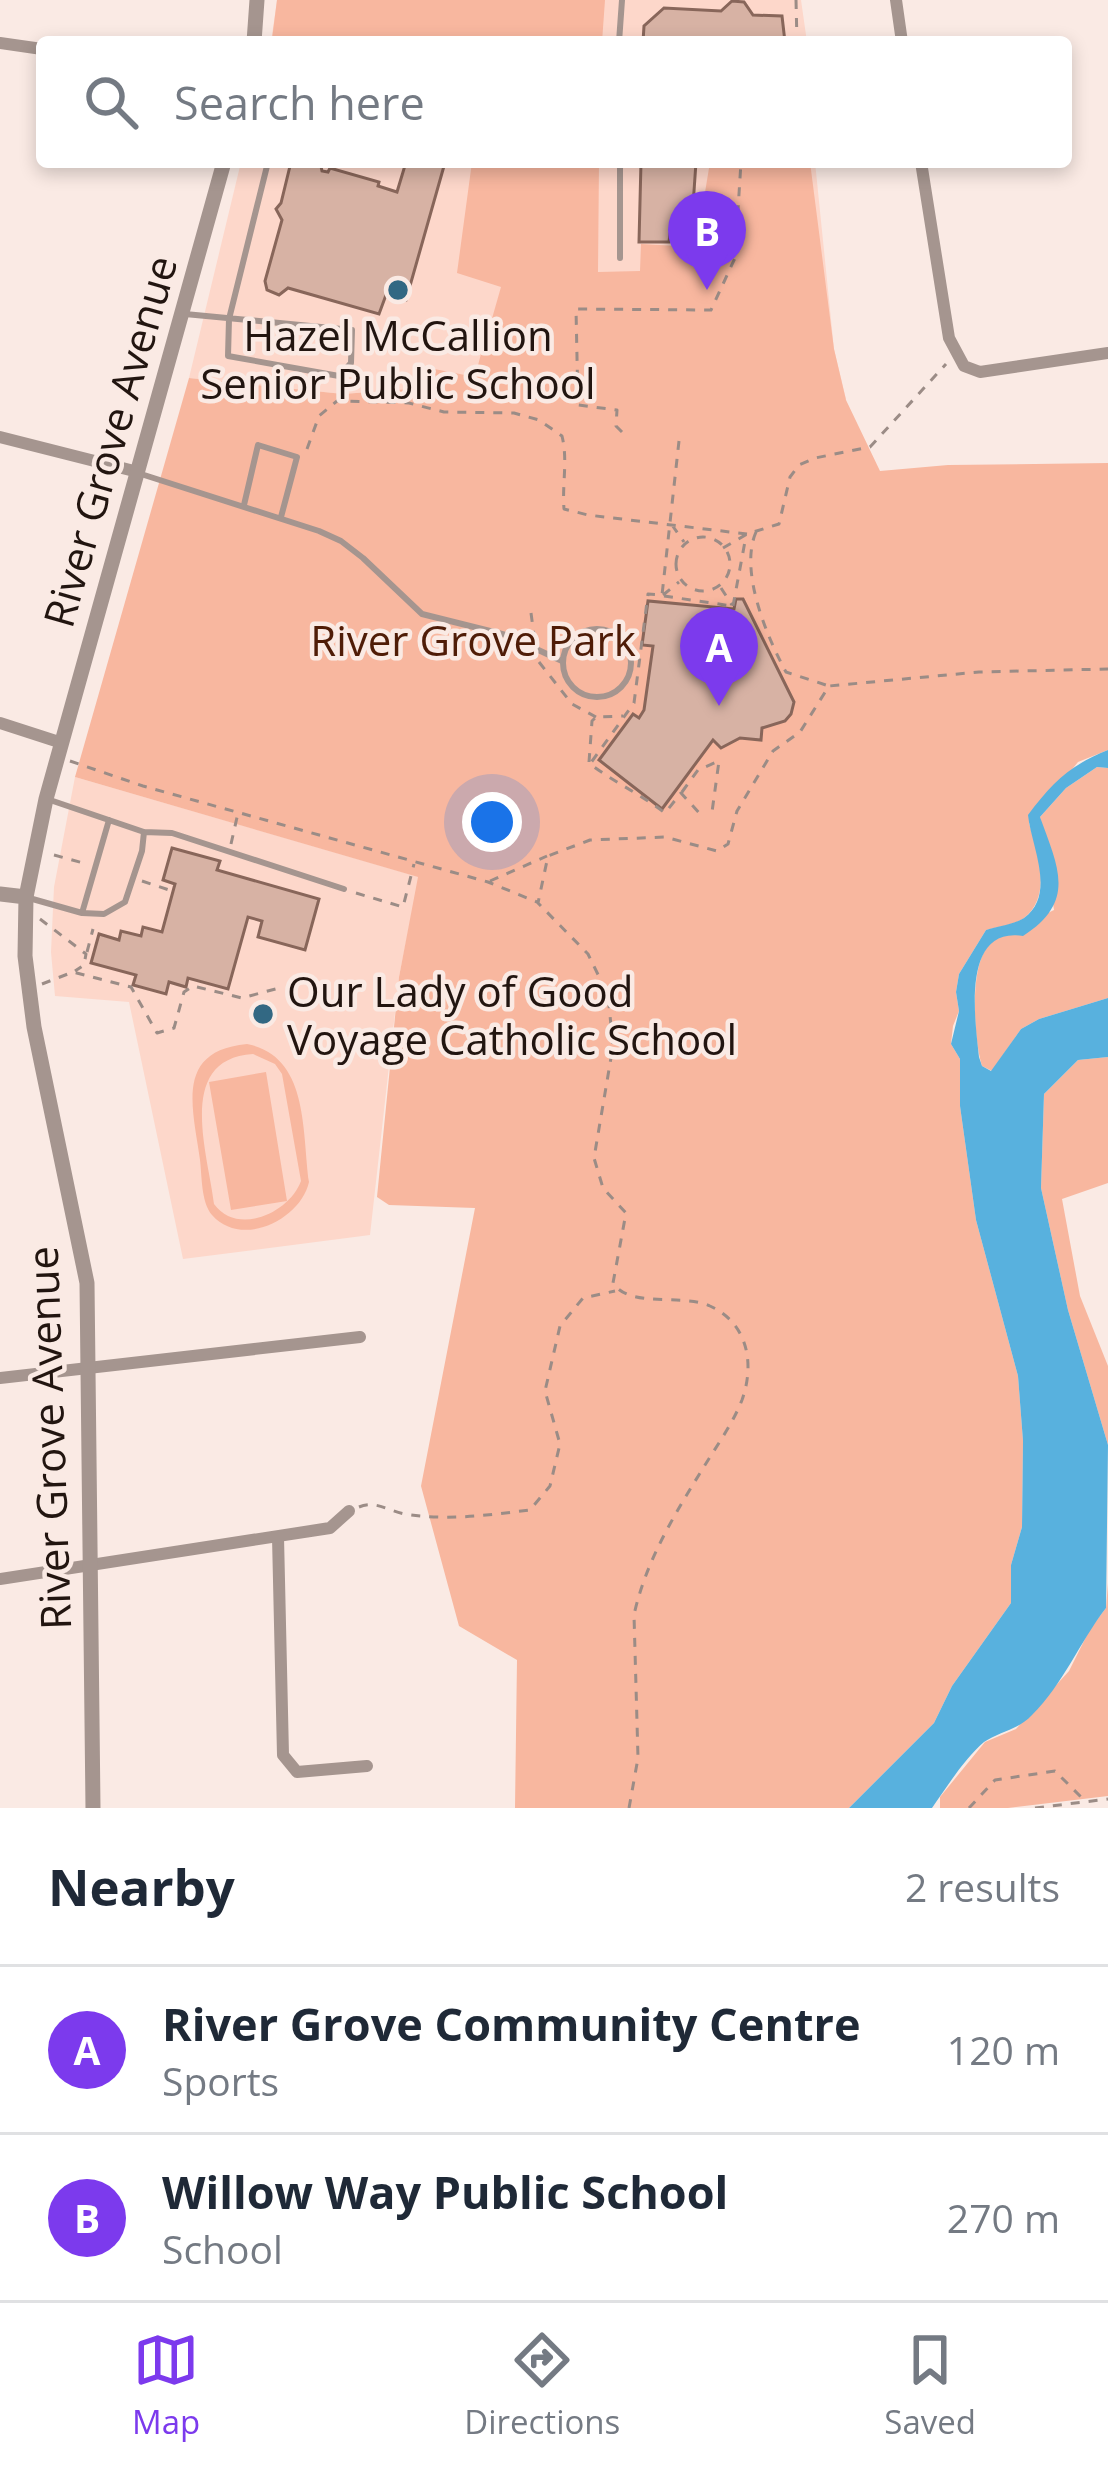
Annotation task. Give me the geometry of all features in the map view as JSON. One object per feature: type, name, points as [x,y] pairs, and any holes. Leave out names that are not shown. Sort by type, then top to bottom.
[{"type":"street","points":[[254,36],[256,0]]},
{"type":"street","points":[[896,0],[901,36]]},
{"type":"street","points":[[0,44],[36,48]]},
{"type":"street","name":"River Grove Avenue","points":[[93,1808],[85,1262],[44,1081],[29,989],[26,904],[46,799],[222,168]]},
{"type":"street","points":[[922,168],[949,338],[964,366],[980,372],[1108,353]]},
{"type":"street","points":[[0,437],[137,472]]},
{"type":"street","points":[[0,723],[62,743]]},
{"type":"street","points":[[0,894],[26,904]]},
{"type":"street","points":[[0,1378],[360,1337]]},
{"type":"street","points":[[0,1579],[330,1528],[349,1511]]},
{"type":"street","points":[[278,1538],[283,1755],[297,1772],[310,1774],[367,1766]]},
{"type":"lane","points":[[619,36],[622,0]]},
{"type":"lane","points":[[182,314],[229,319],[352,330],[351,363],[339,376],[228,356],[229,319],[267,168]]},
{"type":"lane","points":[[620,168],[620,258]]},
{"type":"lane","points":[[244,505],[258,446],[298,457],[281,517]]},
{"type":"lane","points":[[137,472],[341,541],[422,614],[506,635],[562,662]]},
{"type":"lane","points":[[598,628],[620,637],[630,651],[632,668],[616,693],[586,697],[566,679],[562,662],[574,636],[598,628]]},
{"type":"lane","points":[[46,799],[144,832],[172,833],[344,889]]},
{"type":"lane","points":[[82,913],[109,820]]},
{"type":"lane","points":[[26,904],[93,916],[114,910],[124,902],[134,878],[144,832]]},
{"type":"path","points":[[796,0],[797,36]]},
{"type":"path","points":[[622,432],[616,426],[617,410],[578,405],[576,309],[712,310],[735,258],[741,168]]},
{"type":"path","points":[[724,548],[747,534],[779,524],[790,477],[799,465],[870,447],[955,354]]},
{"type":"path","points":[[298,457],[310,447],[319,416],[337,401],[409,404],[444,412],[514,413],[539,420],[562,436],[567,456],[564,509],[747,534]]},
{"type":"path","points":[[662,596],[679,441]]},
{"type":"path","points":[[671,524],[686,544]]},
{"type":"path","points":[[757,530],[751,559],[767,637],[786,672],[829,686],[980,671],[1108,669]]},
{"type":"path","points":[[734,606],[747,534]]},
{"type":"path","points":[[695,537],[717,540],[724,548],[730,556],[727,578],[719,586],[711,591],[688,588],[681,581],[676,573],[678,550],[695,537]]},
{"type":"path","points":[[662,596],[681,581]]},
{"type":"path","points":[[719,586],[734,606]]},
{"type":"path","points":[[590,764],[634,703],[648,594],[734,606]]},
{"type":"path","points":[[531,613],[539,667],[572,704],[596,717],[625,716]]},
{"type":"path","points":[[488,882],[534,859],[590,840],[665,837],[707,851],[728,844],[736,811],[772,751],[800,732],[829,686]]},
{"type":"path","points":[[590,764],[590,727],[596,717]]},
{"type":"path","points":[[62,743],[71,764],[488,882],[538,903],[588,953],[608,994],[613,1046],[594,1158],[603,1188],[626,1214],[613,1273],[617,1290]]},
{"type":"path","points":[[590,764],[665,813],[698,770],[719,761],[712,812]]},
{"type":"path","points":[[681,793],[702,816]]},
{"type":"path","points":[[230,851],[239,811]]},
{"type":"path","points":[[707,851],[709,838]]},
{"type":"path","points":[[55,855],[96,866]]},
{"type":"path","points":[[538,903],[548,856]]},
{"type":"path","points":[[344,889],[403,907],[414,863]]},
{"type":"path","points":[[134,878],[169,890]]},
{"type":"path","points":[[26,904],[86,954]]},
{"type":"path","points":[[29,989],[84,965],[93,929]]},
{"type":"path","points":[[73,972],[131,987],[157,1033],[174,1028],[184,992],[193,986],[242,998],[279,988]]},
{"type":"path","points":[[349,1511],[370,1503],[404,1514],[474,1517],[530,1510],[550,1486],[560,1444],[544,1391],[560,1326],[583,1298],[617,1290],[711,1306],[741,1333],[750,1360],[738,1411],[661,1542],[638,1597],[634,1615],[638,1758],[629,1808]]},
{"type":"path","points":[[969,1808],[995,1780],[1055,1771],[1086,1802]]},
{"type":"path","points":[[1035,1808],[1108,1799]]},
{"type":"shaded area","points":[[277,0],[801,0],[806,36],[272,36]]},
{"type":"shaded area","name":"Hazel McCallion Senior Public School","points":[[240,168],[816,168],[834,349],[846,399],[410,389],[343,394],[189,378]]},
{"type":"shaded area","name":"Our Lady of Good Voyage Catholic School","points":[[75,777],[419,877],[399,977],[370,1235],[183,1259],[129,1002],[55,996],[54,887]]},
{"type":"green space","points":[[277,0],[605,0],[602,36],[272,36]]},
{"type":"green space","name":"River Grove Park","points":[[471,168],[599,168],[598,272],[640,271],[641,244],[696,247],[709,168],[811,168],[834,349],[846,400],[880,471],[948,465],[1108,463],[1108,750],[1078,762],[1029,823],[1040,873],[1038,898],[1020,920],[986,930],[959,974],[959,1011],[951,1044],[960,1059],[960,1106],[976,1220],[1018,1376],[1022,1527],[1011,1565],[1011,1603],[952,1686],[934,1723],[849,1808],[515,1808],[517,1660],[459,1626],[421,1486],[475,1208],[389,1205],[377,1197],[399,977],[418,877],[75,777],[189,378],[343,394],[409,389],[419,366],[475,377],[483,346],[506,352],[510,335],[489,329],[501,287],[457,273]]},
{"type":"green space","points":[[1097,767],[1108,768],[1108,998],[1021,1029],[992,1071],[982,1066],[975,1022],[982,956],[1002,935],[1054,910],[1040,817],[1066,788]]},
{"type":"green space","points":[[247,1044],[282,1063],[292,1079],[303,1119],[309,1182],[304,1195],[283,1218],[254,1229],[224,1225],[212,1215],[203,1189],[194,1085],[208,1058]],"holes":[[[253,1054],[275,1064],[282,1074],[301,1181],[275,1211],[236,1219],[214,1204],[203,1135],[205,1090],[213,1072],[229,1060]]]},
{"type":"green space","points":[[1108,1057],[1108,1183],[1062,1199],[1080,1296],[1108,1366],[1108,1445],[1068,1310],[1041,1188],[1044,1094],[1078,1060]]},
{"type":"green space","points":[[266,1072],[287,1201],[231,1210],[209,1082]]},
{"type":"green space","points":[[1108,1583],[1108,1796],[1008,1808],[940,1808],[940,1797],[985,1742],[1016,1729],[1069,1671],[1106,1608]]},
{"type":"water","points":[[1108,750],[1108,768],[1097,767],[1066,788],[1040,817],[1057,867],[1057,896],[1040,923],[1023,936],[1003,937],[989,945],[976,978],[975,999],[979,1057],[991,1071],[1021,1029],[1108,998],[1108,1057],[1078,1060],[1044,1094],[1041,1188],[1068,1310],[1108,1445],[1106,1608],[1043,1703],[1021,1724],[977,1749],[932,1808],[849,1808],[934,1723],[952,1686],[1011,1603],[1011,1565],[1022,1527],[1018,1376],[976,1220],[960,1106],[960,1059],[951,1044],[959,1011],[956,992],[959,974],[986,930],[1024,918],[1039,896],[1041,883],[1028,815],[1063,776]]},
{"type":"building","points":[[732,1],[744,2],[753,15],[782,16],[784,36],[643,36],[644,26],[664,8],[721,11]]},
{"type":"building","points":[[290,168],[328,172],[330,168],[397,192],[404,168],[443,168],[406,300],[386,295],[379,314],[288,288],[279,295],[267,290],[265,281],[282,220],[276,209]]},
{"type":"building","points":[[641,168],[696,168],[691,235],[670,234],[669,242],[639,242]]},
{"type":"building","points":[[736,599],[743,599],[794,702],[791,714],[785,721],[762,728],[761,740],[740,738],[721,748],[713,740],[662,809],[599,760],[633,714],[639,718],[644,710],[653,646],[642,645],[648,601],[734,609]]},
{"type":"building","points":[[172,848],[220,861],[217,870],[319,899],[305,950],[258,937],[262,921],[248,917],[228,989],[188,978],[186,987],[169,982],[166,994],[133,985],[136,975],[91,963],[99,934],[119,940],[121,931],[141,936],[143,927],[162,932],[175,884],[163,880]]},
{"type":"place","name":"Hazel McCallion Senior Public School","points":[[398,290]]},
{"type":"place","name":"Willow Way Public School","points":[[707,290]]},
{"type":"place","name":"River Grove Community Centre","points":[[719,706]]},
{"type":"place","name":"Our Lady of Good Voyage Catholic School","points":[[263,1014]]}]
